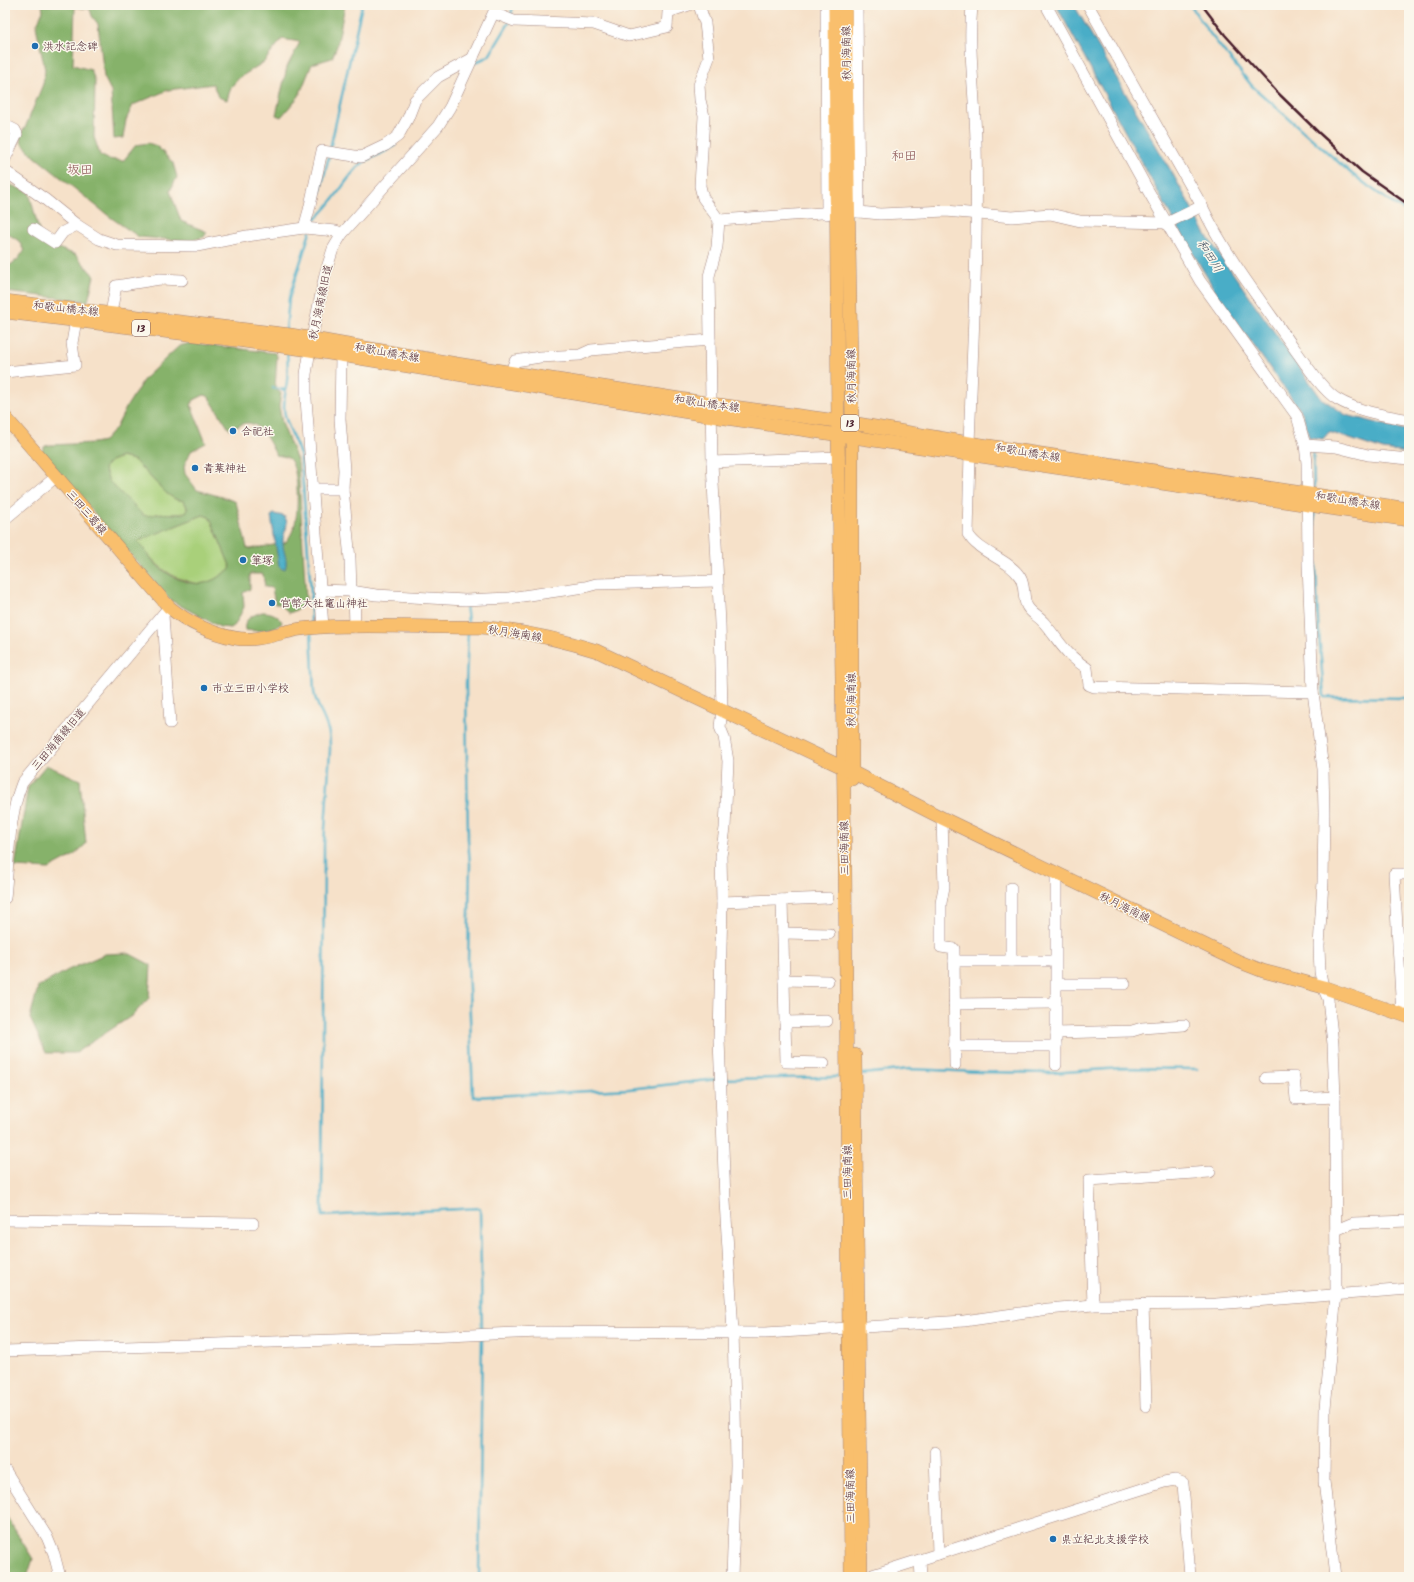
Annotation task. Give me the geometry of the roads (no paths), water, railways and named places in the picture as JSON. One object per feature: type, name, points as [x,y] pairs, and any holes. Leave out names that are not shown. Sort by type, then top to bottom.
[{"type":"main road","name":"秋月海南線","points":[[835,5],[841,29]]},
{"type":"main road","name":"秋月海南線","points":[[845,5],[841,29],[843,213],[852,429],[847,770]]},
{"type":"main road","name":"秋月海南線","points":[[843,213],[838,428],[840,457],[847,770]]},
{"type":"main road","name":"和歌山橋本線","points":[[5,301],[111,313],[277,340],[450,363],[512,377]]},
{"type":"main road","name":"和歌山橋本線","points":[[5,312],[277,340]]},
{"type":"main road","name":"和歌山橋本線","points":[[311,344],[341,355],[512,377],[712,410],[852,429],[1307,499],[1409,509]]},
{"type":"main road","name":"三田三葛線","points":[[5,417],[56,476],[166,611]]},
{"type":"main road","name":"和歌山橋本線","points":[[1307,499],[1409,520]]},
{"type":"main road","name":"秋月海南線","points":[[166,611],[179,615],[222,635],[248,640],[315,628],[481,627],[501,629],[560,640],[597,651],[847,770],[1056,874],[1240,962],[1263,971],[1324,988],[1406,1016]]},
{"type":"main road","name":"三田海南線","points":[[847,770],[845,865],[854,1328],[861,1577]]},
{"type":"main road","name":"三田海南線","points":[[851,1577],[854,1328]]},
{"type":"street","points":[[495,9],[514,21],[594,24],[629,36],[667,27],[668,12],[689,5]]},
{"type":"street","points":[[699,5],[706,23],[709,58],[699,85],[700,100],[704,116],[700,186],[703,198],[719,220],[717,247],[709,276],[712,462],[720,624],[722,710],[720,728],[724,737],[728,761],[725,828],[721,856],[722,902],[719,1039],[725,1201],[733,1332],[736,1466],[732,1577]]},
{"type":"street","points":[[826,5],[843,213]]},
{"type":"street","points":[[843,213],[857,5]]},
{"type":"street","points":[[972,5],[970,31],[976,140],[968,534],[972,541],[1008,565],[1020,576],[1024,588],[1026,604],[1032,613],[1044,622],[1060,646],[1072,659],[1086,668],[1089,685],[1094,687],[1313,692]]},
{"type":"street","points":[[1046,5],[1146,187],[1200,281],[1297,416],[1305,445],[1307,463],[1313,692],[1323,770],[1323,882],[1319,946],[1320,972],[1328,999],[1333,1044],[1335,1097],[1336,1294],[1325,1408],[1324,1481],[1335,1577]]},
{"type":"street","points":[[1088,5],[1216,234],[1272,317],[1316,378],[1335,398],[1361,410],[1409,420]]},
{"type":"street","name":"秋月海南線旧道","points":[[315,628],[319,590],[306,399],[306,374],[325,274],[333,249],[342,234],[438,126],[467,72],[495,9]]},
{"type":"street","points":[[306,228],[322,151],[361,157],[386,145],[398,136],[408,118],[415,100],[438,77],[473,58]]},
{"type":"street","points":[[5,125],[15,130],[17,134],[5,159]]},
{"type":"street","points":[[5,170],[46,200],[77,226],[98,238],[117,245],[197,246],[247,236],[306,228],[336,231],[342,234]]},
{"type":"street","points":[[719,220],[843,213],[880,214],[946,211],[1012,217],[1050,214],[1080,221],[1167,222],[1200,207]]},
{"type":"street","points":[[33,228],[55,243],[63,232],[77,226]]},
{"type":"street","points":[[111,313],[116,286],[160,279],[182,280]]},
{"type":"street","points":[[5,372],[75,365],[72,343],[76,320]]},
{"type":"street","points":[[512,377],[516,361],[540,357],[580,355],[591,350],[645,347],[710,340]]},
{"type":"street","points":[[341,355],[340,419],[344,470],[343,489],[355,627]]},
{"type":"street","points":[[1305,445],[1336,447],[1368,455],[1409,459]]},
{"type":"street","points":[[712,462],[840,457]]},
{"type":"street","points":[[5,519],[56,476]]},
{"type":"street","points":[[312,489],[343,489]]},
{"type":"street","points":[[319,590],[353,591],[376,595],[464,600],[509,598],[585,587],[596,584],[717,581]]},
{"type":"street","points":[[166,611],[170,723]]},
{"type":"street","name":"三田海南線旧道","points":[[5,898],[16,798],[22,783],[166,611]]},
{"type":"street","points":[[942,818],[944,887],[941,903],[941,947],[954,949],[954,1065]]},
{"type":"street","points":[[1056,874],[1056,1065]]},
{"type":"street","points":[[1406,1016],[1394,874],[1409,874]]},
{"type":"street","points":[[1011,888],[1011,961]]},
{"type":"street","points":[[722,902],[828,898]]},
{"type":"street","points":[[782,900],[786,1062],[824,1063]]},
{"type":"street","points":[[783,933],[829,934]]},
{"type":"street","points":[[954,961],[1055,961]]},
{"type":"street","points":[[784,980],[828,981]]},
{"type":"street","points":[[1056,984],[1125,984]]},
{"type":"street","points":[[954,1004],[1056,1003]]},
{"type":"street","points":[[785,1022],[827,1021]]},
{"type":"street","points":[[1056,1033],[1132,1031],[1142,1028],[1184,1025]]},
{"type":"street","points":[[954,1046],[1056,1046]]},
{"type":"street","points":[[1266,1078],[1294,1077],[1296,1099],[1335,1097]]},
{"type":"street","points":[[1093,1305],[1089,1180],[1210,1172]]},
{"type":"street","points":[[5,1220],[254,1223]]},
{"type":"street","points":[[1336,1230],[1353,1223],[1409,1221]]},
{"type":"street","points":[[5,1351],[425,1338],[540,1332],[765,1333],[964,1320],[1048,1309],[1093,1305],[1216,1304],[1409,1289]]},
{"type":"street","points":[[1143,1304],[1146,1406]]},
{"type":"street","points":[[935,1452],[938,1554]]},
{"type":"street","points":[[5,1470],[47,1537],[54,1554],[60,1577]]},
{"type":"street","points":[[866,1577],[1164,1482],[1175,1480],[1183,1484],[1190,1577]]},
{"type":"street","points":[[920,1560],[921,1577]]},
{"type":"water","name":"和田川","points":[[1056,5],[1074,5],[1174,176],[1208,238],[1321,398],[1346,415],[1409,431],[1409,453],[1383,450],[1329,432],[1323,439],[1309,437],[1303,414],[1220,299],[1166,207]]},
{"type":"water","points":[[274,514],[284,516],[287,522],[283,538],[283,548],[286,558],[285,569],[282,569],[279,566],[271,516]]},
{"type":"waterway","points":[[330,149],[362,5]]},
{"type":"waterway","points":[[511,16],[513,5]]},
{"type":"waterway","points":[[1190,5],[1211,35],[1252,86],[1352,174],[1389,201],[1409,213]]},
{"type":"waterway","points":[[474,63],[489,56],[509,23]]},
{"type":"waterway","points":[[315,219],[328,206],[348,178],[360,165],[368,159],[387,151],[395,145]]},
{"type":"waterway","points":[[312,225],[329,156]]},
{"type":"waterway","points":[[286,331],[289,298],[310,232]]},
{"type":"waterway","points":[[287,350],[288,373],[284,411],[286,421],[301,458],[311,592],[311,623]]},
{"type":"waterway","points":[[273,388],[286,390]]},
{"type":"waterway","points":[[1313,448],[1314,488]]},
{"type":"waterway","points":[[1314,512],[1318,621],[1324,697],[1409,698]]},
{"type":"waterway","points":[[466,604],[468,622]]},
{"type":"waterway","points":[[311,632],[314,692],[327,727],[330,743],[324,844],[322,1216],[480,1208],[482,1333]]},
{"type":"waterway","points":[[468,632],[466,684],[468,839],[470,864],[468,962],[473,1097],[629,1089],[717,1079]]},
{"type":"waterway","points":[[863,1074],[909,1069],[1051,1073],[1121,1068],[1197,1069]]},
{"type":"waterway","points":[[724,1079],[837,1077]]},
{"type":"waterway","points":[[479,1577],[482,1338]]},
{"type":"railway","points":[[1202,5],[1225,35],[1276,91],[1319,133],[1362,172],[1409,205]]},
{"type":"place","name":"洪水記念碑","points":[[35,46]]},
{"type":"place","name":"合祀社","points":[[233,431]]},
{"type":"place","name":"青葉神社","points":[[195,468]]},
{"type":"place","name":"筆塚","points":[[243,560]]},
{"type":"place","name":"官幣大社竃山神社","points":[[272,603]]},
{"type":"place","name":"市立三田小学校","points":[[204,688]]},
{"type":"place","name":"県立紀北支援学校","points":[[1053,1539]]},
{"type":"district","name":"和田","points":[[904,155]]},
{"type":"district","name":"坂田","points":[[80,169]]}]
